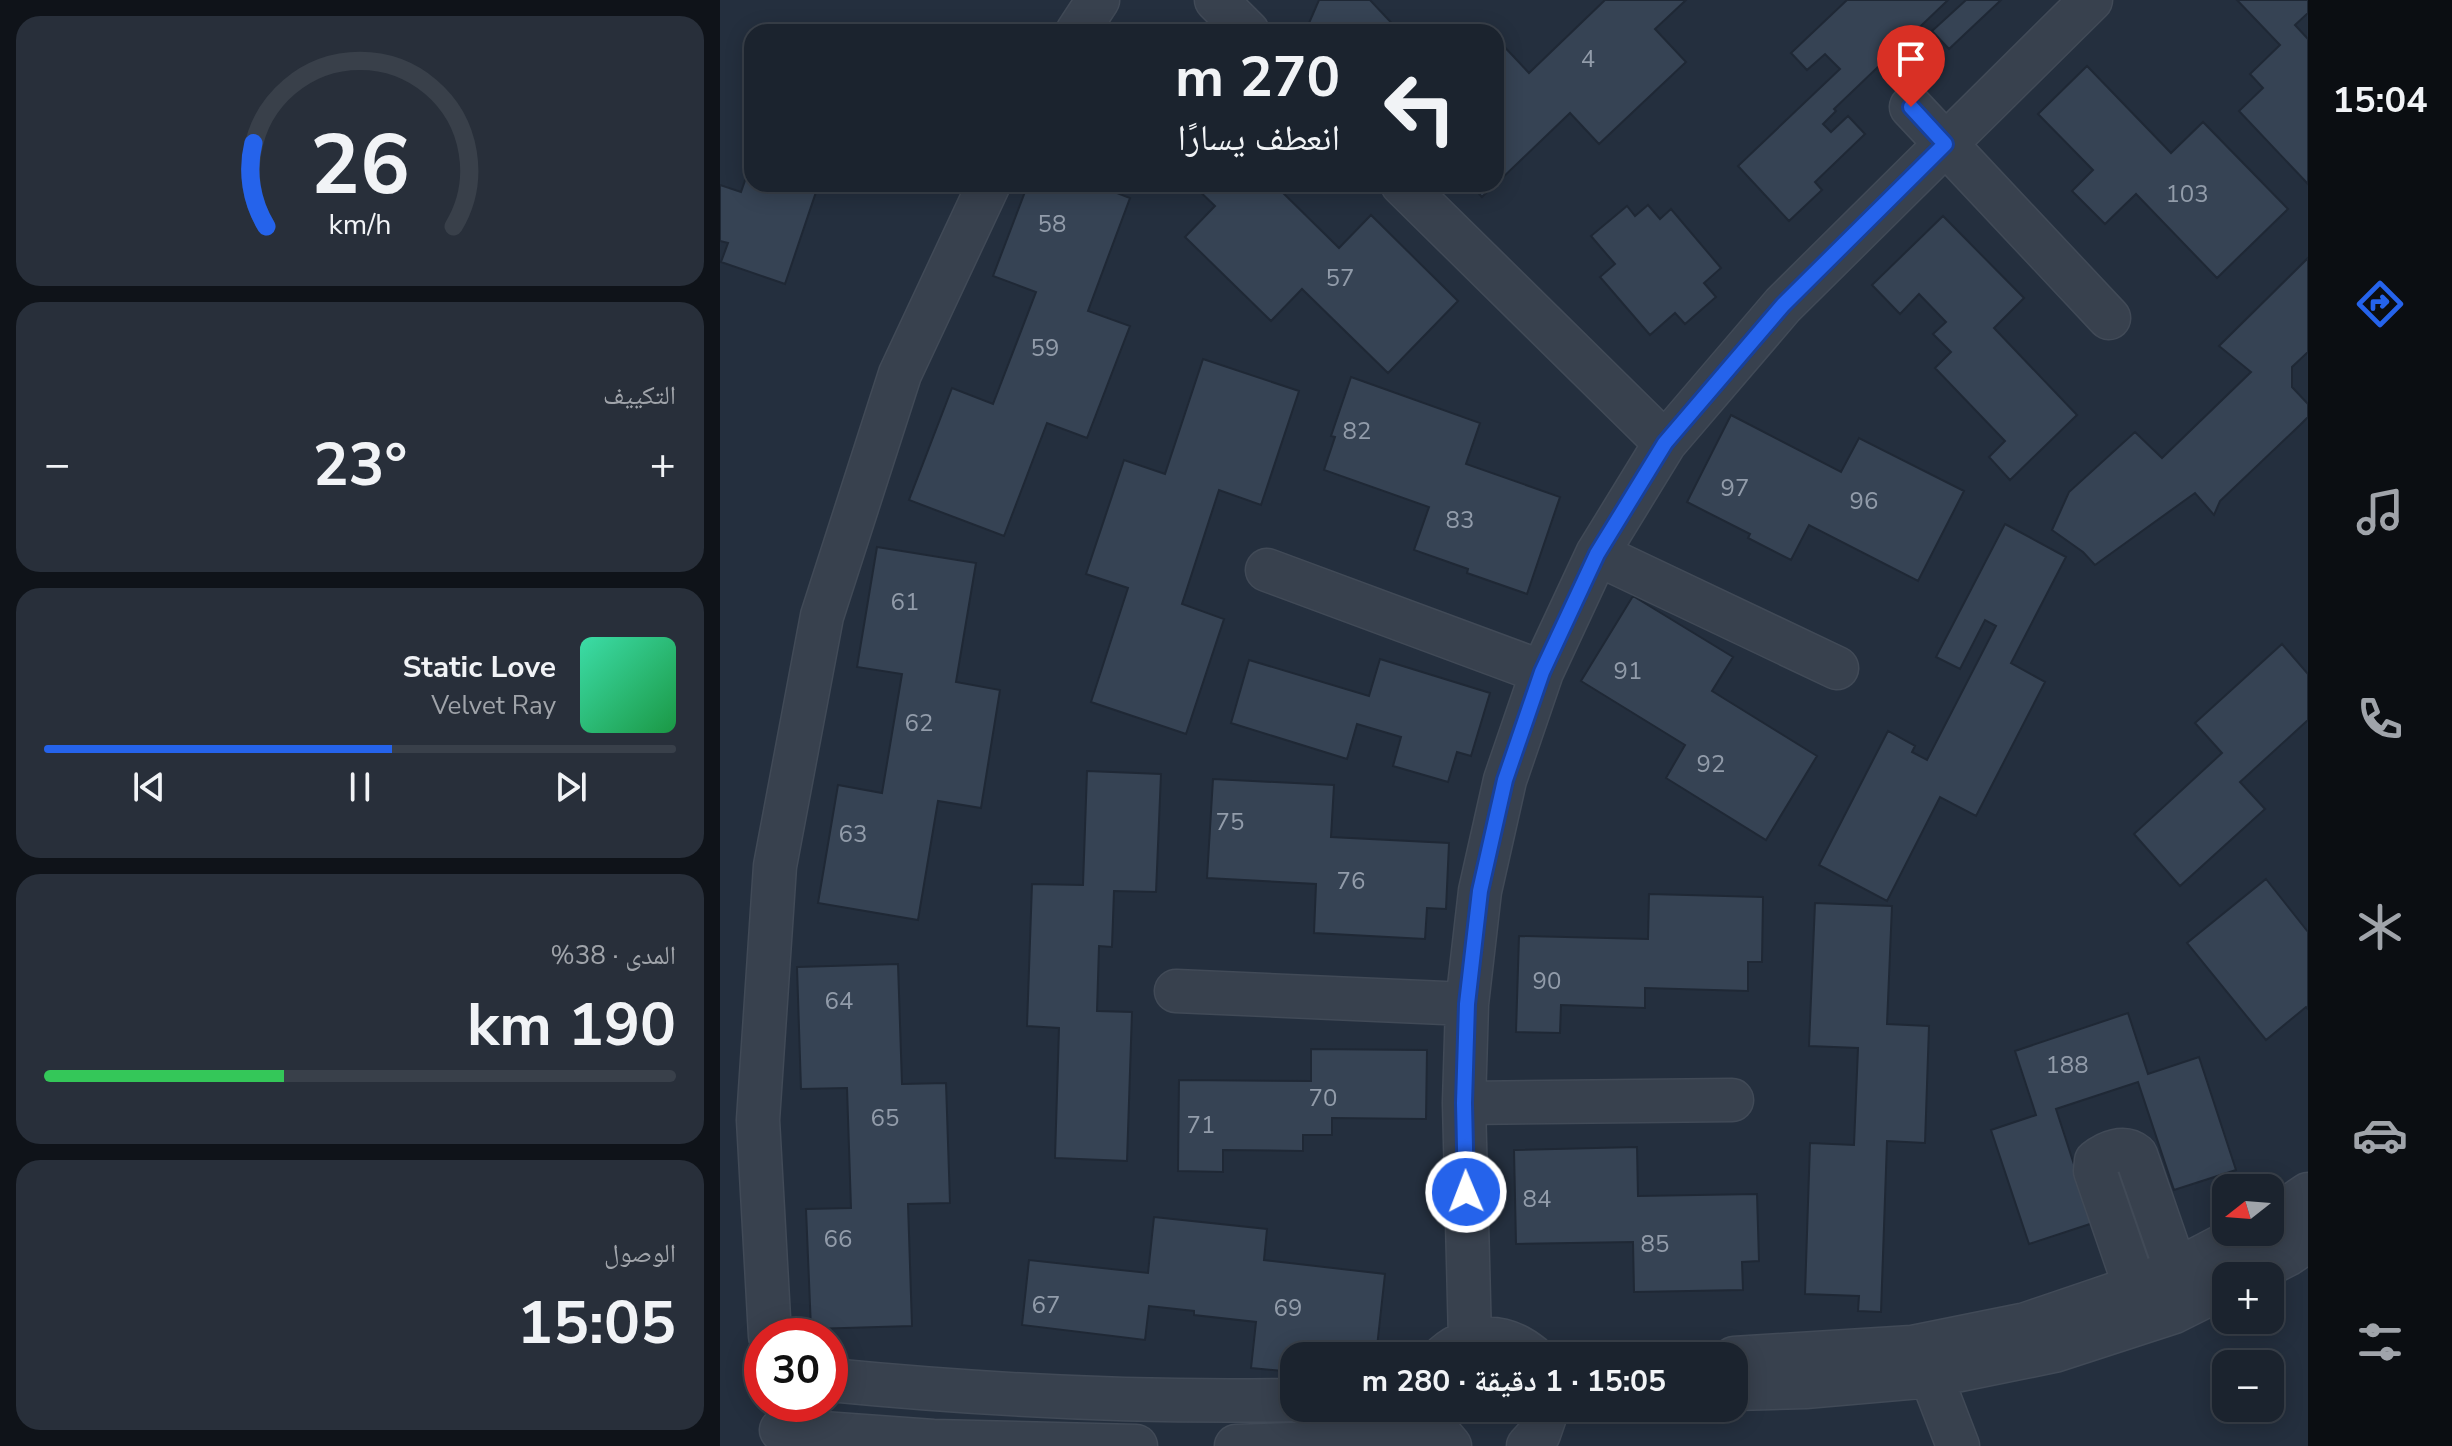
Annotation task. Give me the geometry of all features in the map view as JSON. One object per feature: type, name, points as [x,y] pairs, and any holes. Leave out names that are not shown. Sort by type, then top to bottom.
[{"type":"street","points":[[1082,24],[1098,0]]},
{"type":"street","points":[[1216,0],[1240,24]]},
{"type":"street","points":[[1457,1342],[1467,1004],[1480,891],[1505,780],[1542,672],[1597,554],[1665,443],[1783,305],[2091,0]]},
{"type":"street","points":[[1911,107],[2109,318]]},
{"type":"street","points":[[769,1318],[758,1120],[778,850],[822,616],[900,374],[985,192]]},
{"type":"street","points":[[1410,192],[1665,443]]},
{"type":"street","points":[[1597,554],[1837,668]]},
{"type":"street","points":[[1267,570],[1542,672]]},
{"type":"street","points":[[1176,991],[1467,1004]]},
{"type":"street","points":[[1464,1103],[1732,1100]]},
{"type":"street","points":[[2135,1287],[2095,1171],[2099,1158],[2122,1149],[2136,1155],[2176,1270]]},
{"type":"street","points":[[2284,1210],[2308,1194]]},
{"type":"street","points":[[2273,1262],[2308,1241]]},
{"type":"street","points":[[1748,1357],[1912,1347],[2026,1324],[2135,1287],[2222,1246]]},
{"type":"street","points":[[1748,1389],[1931,1376],[2054,1351],[2174,1312],[2212,1293]]},
{"type":"street","points":[[1473,1342],[1484,1338],[1511,1342]]},
{"type":"street","points":[[1931,1376],[1958,1446]]},
{"type":"street","points":[[848,1382],[1074,1398],[1280,1400]]},
{"type":"street","points":[[1432,1422],[1450,1446]]},
{"type":"street","points":[[1528,1446],[1539,1434],[1543,1422]]},
{"type":"street","points":[[781,1427],[933,1441],[1136,1446]]},
{"type":"street","points":[[1236,1446],[1380,1441],[1422,1446]]},
{"type":"building","points":[[1319,0],[1370,0],[1392,24],[1309,24]]},
{"type":"building","points":[[1605,0],[1686,0],[1655,29],[1686,62],[1599,144],[1570,113],[1504,176],[1504,46],[1529,73]]},
{"type":"building","points":[[1847,0],[1948,0],[1834,109],[1836,111],[1823,124],[1831,132],[1848,116],[1865,134],[1815,182],[1822,190],[1789,221],[1738,166],[1840,69],[1825,54],[1807,70],[1791,53]]},
{"type":"building","points":[[1966,0],[2001,0],[1949,49],[1932,31]]},
{"type":"building","points":[[2237,0],[2308,0],[2308,13],[2295,25],[2308,39],[2308,184],[2239,111],[2263,88],[2250,74],[2280,45]]},
{"type":"building","points":[[2087,66],[2171,153],[2203,122],[2288,209],[2217,278],[2136,194],[2105,224],[2072,191],[2093,170],[2038,114]]},
{"type":"building","points":[[744,183],[744,192],[816,192],[785,284],[721,262],[728,243],[720,241],[720,185],[741,192]]},
{"type":"building","points":[[1025,192],[1115,192],[1130,198],[1088,311],[1130,326],[1087,438],[1047,423],[1004,536],[909,500],[952,388],[993,404],[1036,292],[993,276]]},
{"type":"building","points":[[1200,192],[1282,192],[1339,248],[1371,215],[1458,301],[1388,373],[1302,289],[1271,321],[1185,237],[1215,206]]},
{"type":"building","points":[[1648,205],[1660,219],[1671,209],[1721,268],[1704,283],[1716,297],[1685,324],[1675,313],[1650,335],[1600,277],[1615,264],[1591,236],[1627,206],[1635,216]]},
{"type":"building","points":[[1943,216],[2024,298],[1994,328],[2077,415],[2010,480],[1989,457],[2005,441],[1935,368],[1951,352],[1933,334],[1946,322],[1919,294],[1900,314],[1872,285]]},
{"type":"building","points":[[2308,258],[2308,352],[2292,367],[2292,387],[2308,404],[2308,417],[2220,501],[2214,515],[2195,493],[2095,565],[2083,552],[2052,530],[2069,492],[2135,432],[2162,458],[2251,372],[2219,346]]},
{"type":"building","points":[[1203,359],[1299,391],[1261,505],[1219,490],[1182,604],[1224,619],[1186,734],[1091,702],[1128,588],[1086,574],[1124,460],[1165,474]]},
{"type":"building","points":[[1351,377],[1480,423],[1466,464],[1560,497],[1527,594],[1414,550],[1429,507],[1324,470],[1335,437],[1331,436]]},
{"type":"building","points":[[1731,415],[1841,472],[1859,438],[1964,491],[1918,581],[1809,525],[1791,560],[1748,538],[1750,534],[1687,502]]},
{"type":"building","points":[[2005,524],[2066,557],[2011,663],[2045,682],[1976,816],[1940,797],[1887,901],[1819,865],[1888,731],[1915,746],[1912,752],[1927,760],[1996,626],[1985,620],[1960,669],[1936,657]]},
{"type":"building","points":[[877,547],[976,563],[956,682],[1000,690],[981,808],[938,801],[918,920],[818,903],[838,785],[882,793],[902,674],[857,667]]},
{"type":"building","points":[[1633,596],[1733,657],[1712,691],[1817,756],[1766,840],[1666,778],[1685,745],[1581,681]]},
{"type":"building","points":[[2282,644],[2308,674],[2308,720],[2240,782],[2265,809],[2180,886],[2134,834],[2222,753],[2195,723]]},
{"type":"building","points":[[1380,659],[1490,693],[1471,756],[1457,752],[1448,782],[1393,766],[1401,737],[1357,724],[1347,759],[1231,723],[1249,660],[1369,696]]},
{"type":"building","points":[[1087,771],[1161,774],[1156,892],[1114,891],[1112,947],[1099,946],[1097,1011],[1132,1012],[1127,1161],[1055,1158],[1059,1028],[1027,1026],[1032,884],[1083,885]]},
{"type":"building","points":[[1213,779],[1334,785],[1331,837],[1449,843],[1446,909],[1427,908],[1425,939],[1314,933],[1316,884],[1207,878]]},
{"type":"building","points":[[2266,879],[2308,932],[2308,1009],[2306,1007],[2266,1040],[2187,943]]},
{"type":"building","points":[[1649,894],[1763,897],[1762,962],[1748,962],[1748,991],[1645,988],[1645,1008],[1561,1005],[1560,1033],[1516,1032],[1519,936],[1648,939]]},
{"type":"building","points":[[1815,903],[1892,906],[1887,1024],[1929,1026],[1925,1143],[1887,1141],[1881,1312],[1858,1311],[1859,1296],[1805,1294],[1810,1143],[1854,1145],[1858,1048],[1809,1046]]},
{"type":"building","points":[[898,964],[902,1084],[946,1083],[950,1203],[908,1204],[912,1326],[848,1328],[848,1318],[811,1318],[806,1209],[851,1208],[847,1088],[801,1089],[797,967]]},
{"type":"building","points":[[2128,1013],[2148,1074],[2199,1057],[2236,1170],[2212,1174],[2212,1178],[2174,1190],[2138,1082],[2056,1109],[2093,1223],[2029,1244],[1991,1130],[2036,1115],[2015,1051]]},
{"type":"building","points":[[1311,1049],[1427,1050],[1426,1119],[1332,1118],[1332,1135],[1303,1135],[1303,1151],[1223,1150],[1223,1172],[1178,1171],[1179,1080],[1311,1081]]},
{"type":"building","points":[[1637,1147],[1638,1196],[1757,1194],[1759,1261],[1742,1262],[1743,1290],[1634,1292],[1633,1242],[1516,1244],[1514,1150]]},
{"type":"building","points":[[1154,1217],[1267,1229],[1264,1260],[1385,1274],[1378,1342],[1280,1342],[1280,1371],[1251,1368],[1256,1322],[1194,1315],[1194,1311],[1149,1306],[1145,1340],[1022,1325],[1029,1260],[1148,1273]]},
{"type":"route","points":[[1466,1192],[1464,1103],[1467,1004],[1480,891],[1505,780],[1542,672],[1597,554],[1665,443],[1783,305],[1945,144],[1911,107]]}]
